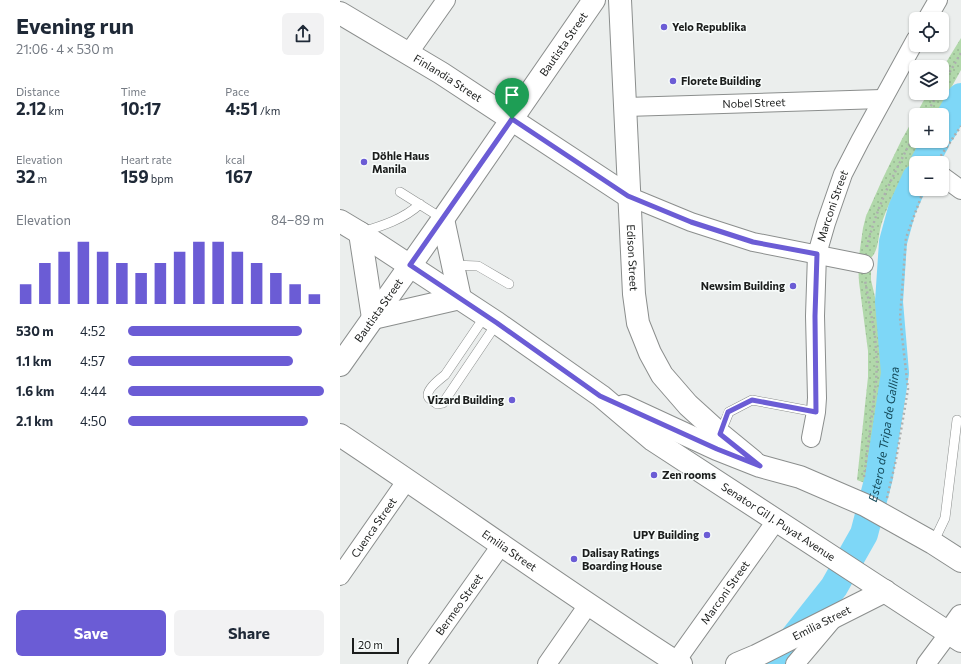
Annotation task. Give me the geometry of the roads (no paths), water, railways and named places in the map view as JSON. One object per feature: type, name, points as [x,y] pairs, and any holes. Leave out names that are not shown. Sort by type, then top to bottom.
[{"type":"main road","name":"Bautista Street","points":[[340,364],[443,219],[594,0]]},
{"type":"main road","name":"Edison Street","points":[[620,0],[626,107],[628,196],[634,294],[638,323],[662,375],[688,405],[720,434],[760,466]]},
{"type":"main road","name":"Finlandia Street","points":[[340,13],[512,119],[628,196]]},
{"type":"main road","points":[[360,233],[373,318],[460,298],[443,219]]},
{"type":"main road","name":"Senator Gil J. Puyat Avenue","points":[[340,221],[460,298],[600,396],[653,440],[885,591],[957,630]]},
{"type":"main road","name":"Senator Gil J. Puyat Avenue","points":[[600,396],[717,449],[760,466],[800,477],[857,502],[886,506],[933,543],[961,561]]},
{"type":"main road","name":"Emilia Street","points":[[340,435],[502,544],[588,606],[677,663]]},
{"type":"main road","name":"Emilia Street","points":[[737,664],[756,656],[885,591]]},
{"type":"street","points":[[408,54],[446,0]]},
{"type":"street","points":[[931,12],[938,0]]},
{"type":"street","name":"Marconi Street","points":[[811,438],[816,412],[815,316],[817,254],[826,222],[843,174],[909,51]]},
{"type":"street","name":"Nobel Street","points":[[626,107],[882,99]]},
{"type":"street","points":[[949,181],[961,190]]},
{"type":"street","name":"Finlandia Street","points":[[628,196],[691,222],[753,242],[864,264]]},
{"type":"street","name":"Cuenca Street","points":[[340,576],[408,480]]},
{"type":"street","name":"Marconi Street","points":[[677,663],[776,521]]},
{"type":"street","name":"Bermeo Street","points":[[417,664],[502,544]]},
{"type":"street","points":[[547,664],[588,606]]},
{"type":"street","points":[[795,664],[829,619]]},
{"type":"street","points":[[926,664],[957,630]]},
{"type":"lane","points":[[400,192],[443,219]]},
{"type":"lane","points":[[360,233],[387,224],[415,209],[420,204]]},
{"type":"lane","points":[[453,265],[478,266],[509,284]]},
{"type":"lane","points":[[491,320],[443,403],[437,404],[428,396],[437,380],[445,375],[491,320]]},
{"type":"lane","points":[[720,434],[728,412],[752,400],[816,412]]},
{"type":"lane","points":[[933,543],[945,518],[957,420]]},
{"type":"waterway","name":"Estero de Tripa de Gallina","points":[[949,118],[961,97]]},
{"type":"waterway","name":"Estero de Tripa de Gallina","points":[[928,156],[932,148]]},
{"type":"waterway","name":"Estero de Tripa de Gallina","points":[[773,664],[834,587],[864,534],[879,477],[895,373],[889,302],[893,242],[902,209],[909,194]]},
{"type":"place","name":"Yelo Republika","points":[[664,27]]},
{"type":"place","name":"Florete Building","points":[[673,81]]},
{"type":"place","name":"Döhle Haus Manila","points":[[364,162]]},
{"type":"place","name":"Newsim Building","points":[[793,286]]},
{"type":"place","name":"Vizard Building","points":[[512,400]]},
{"type":"place","name":"Zen rooms","points":[[654,475]]},
{"type":"place","name":"UPY Building","points":[[707,535]]},
{"type":"place","name":"Dalisay Ratings Boarding House","points":[[574,559]]}]
